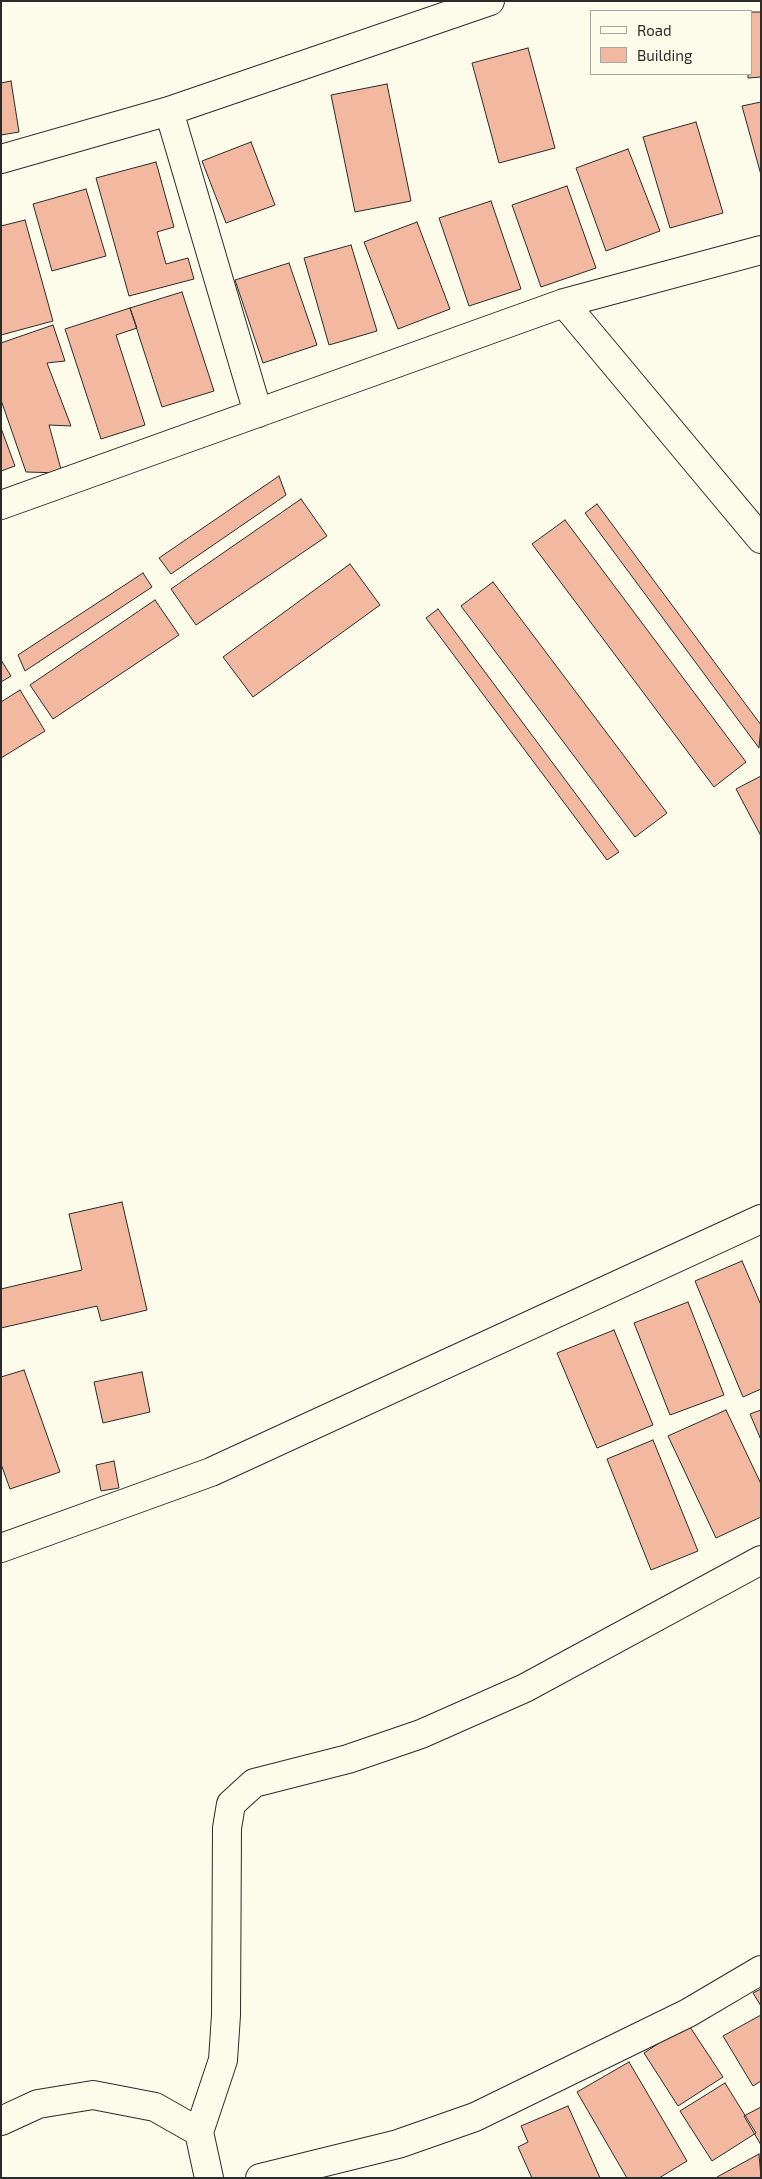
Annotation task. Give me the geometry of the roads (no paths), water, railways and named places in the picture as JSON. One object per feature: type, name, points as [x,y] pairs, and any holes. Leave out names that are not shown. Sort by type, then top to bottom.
[{"type":"street","points":[[1,159],[169,112],[490,1]]},
{"type":"street","points":[[169,112],[258,412]]},
{"type":"street","points":[[1,505],[564,303],[761,250]]},
{"type":"street","points":[[564,303],[761,539]]},
{"type":"street","points":[[1,1548],[211,1472],[761,1219]]},
{"type":"street","points":[[209,2178],[199,2132],[223,2060],[226,2006],[226,1828],[231,1804],[254,1783],[348,1759],[421,1734],[525,1688],[761,1560]]},
{"type":"street","points":[[260,2178],[398,2144],[475,2116],[688,2013],[761,1970]]},
{"type":"street","points":[[1,2121],[38,2104],[93,2095],[156,2107],[199,2132]]}]
